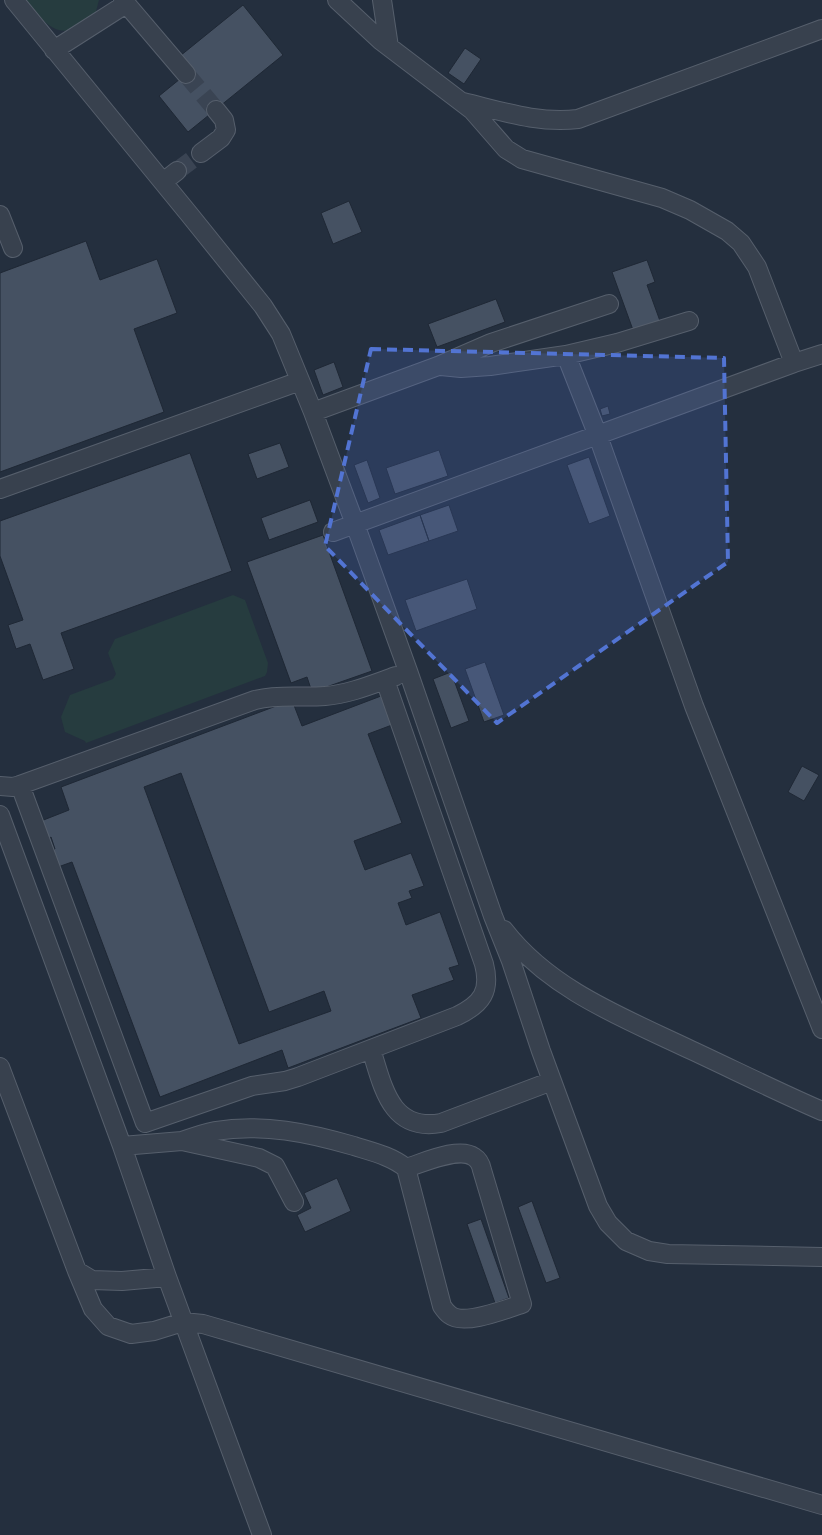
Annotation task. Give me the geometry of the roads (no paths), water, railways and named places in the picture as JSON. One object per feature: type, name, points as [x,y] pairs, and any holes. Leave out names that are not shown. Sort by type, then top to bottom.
[{"type":"street","points":[[14,0],[54,50],[170,176],[270,315],[286,344],[355,524],[493,916],[601,1212],[612,1228],[626,1241],[642,1249],[662,1254],[822,1257]]},
{"type":"street","points":[[338,0],[389,47],[463,102],[481,119],[506,149],[522,159],[662,198],[690,210],[727,231],[741,243],[757,267],[794,363]]},
{"type":"street","points":[[382,0],[389,47]]},
{"type":"street","points":[[54,50],[124,2],[186,74]]},
{"type":"street","points":[[463,102],[539,120],[578,119],[822,29]]},
{"type":"street","points":[[201,153],[221,138],[226,130],[224,120],[216,110]]},
{"type":"street","points":[[0,215],[13,248]]},
{"type":"street","points":[[313,412],[438,366],[491,343],[609,304]]},
{"type":"street","points":[[438,366],[461,368],[490,366],[566,355],[617,343],[689,321]]},
{"type":"street","points":[[333,532],[822,354]]},
{"type":"street","points":[[566,355],[598,436],[694,706],[822,1029]]},
{"type":"street","points":[[0,489],[300,381]]},
{"type":"street","points":[[0,786],[20,786],[255,700],[274,696],[333,695],[360,689],[408,671]]},
{"type":"street","points":[[20,786],[145,1123],[252,1086],[291,1080],[466,1012],[484,994],[487,980],[484,964],[385,680]]},
{"type":"street","points":[[0,815],[262,1535]]},
{"type":"street","points":[[493,916],[511,939],[528,956],[583,998],[822,1111]]},
{"type":"street","points":[[371,1049],[390,1104],[400,1114],[418,1123],[434,1124],[448,1120],[552,1081]]},
{"type":"street","points":[[0,1066],[77,1271],[93,1309],[108,1326],[131,1334],[154,1332],[183,1322],[203,1324],[822,1505]]},
{"type":"street","points":[[122,1146],[182,1141],[213,1132],[248,1128],[282,1130],[330,1139],[381,1154],[406,1168],[442,1306],[450,1316],[465,1319],[482,1317],[522,1304],[477,1158],[468,1154],[451,1154],[406,1168]]},
{"type":"street","points":[[182,1141],[247,1154],[267,1161],[275,1166],[294,1202]]},
{"type":"street","points":[[77,1271],[92,1280],[122,1281],[167,1277]]},
{"type":"tunnel","points":[[186,74],[216,110]]},
{"type":"tunnel","points":[[177,171],[201,153]]}]
